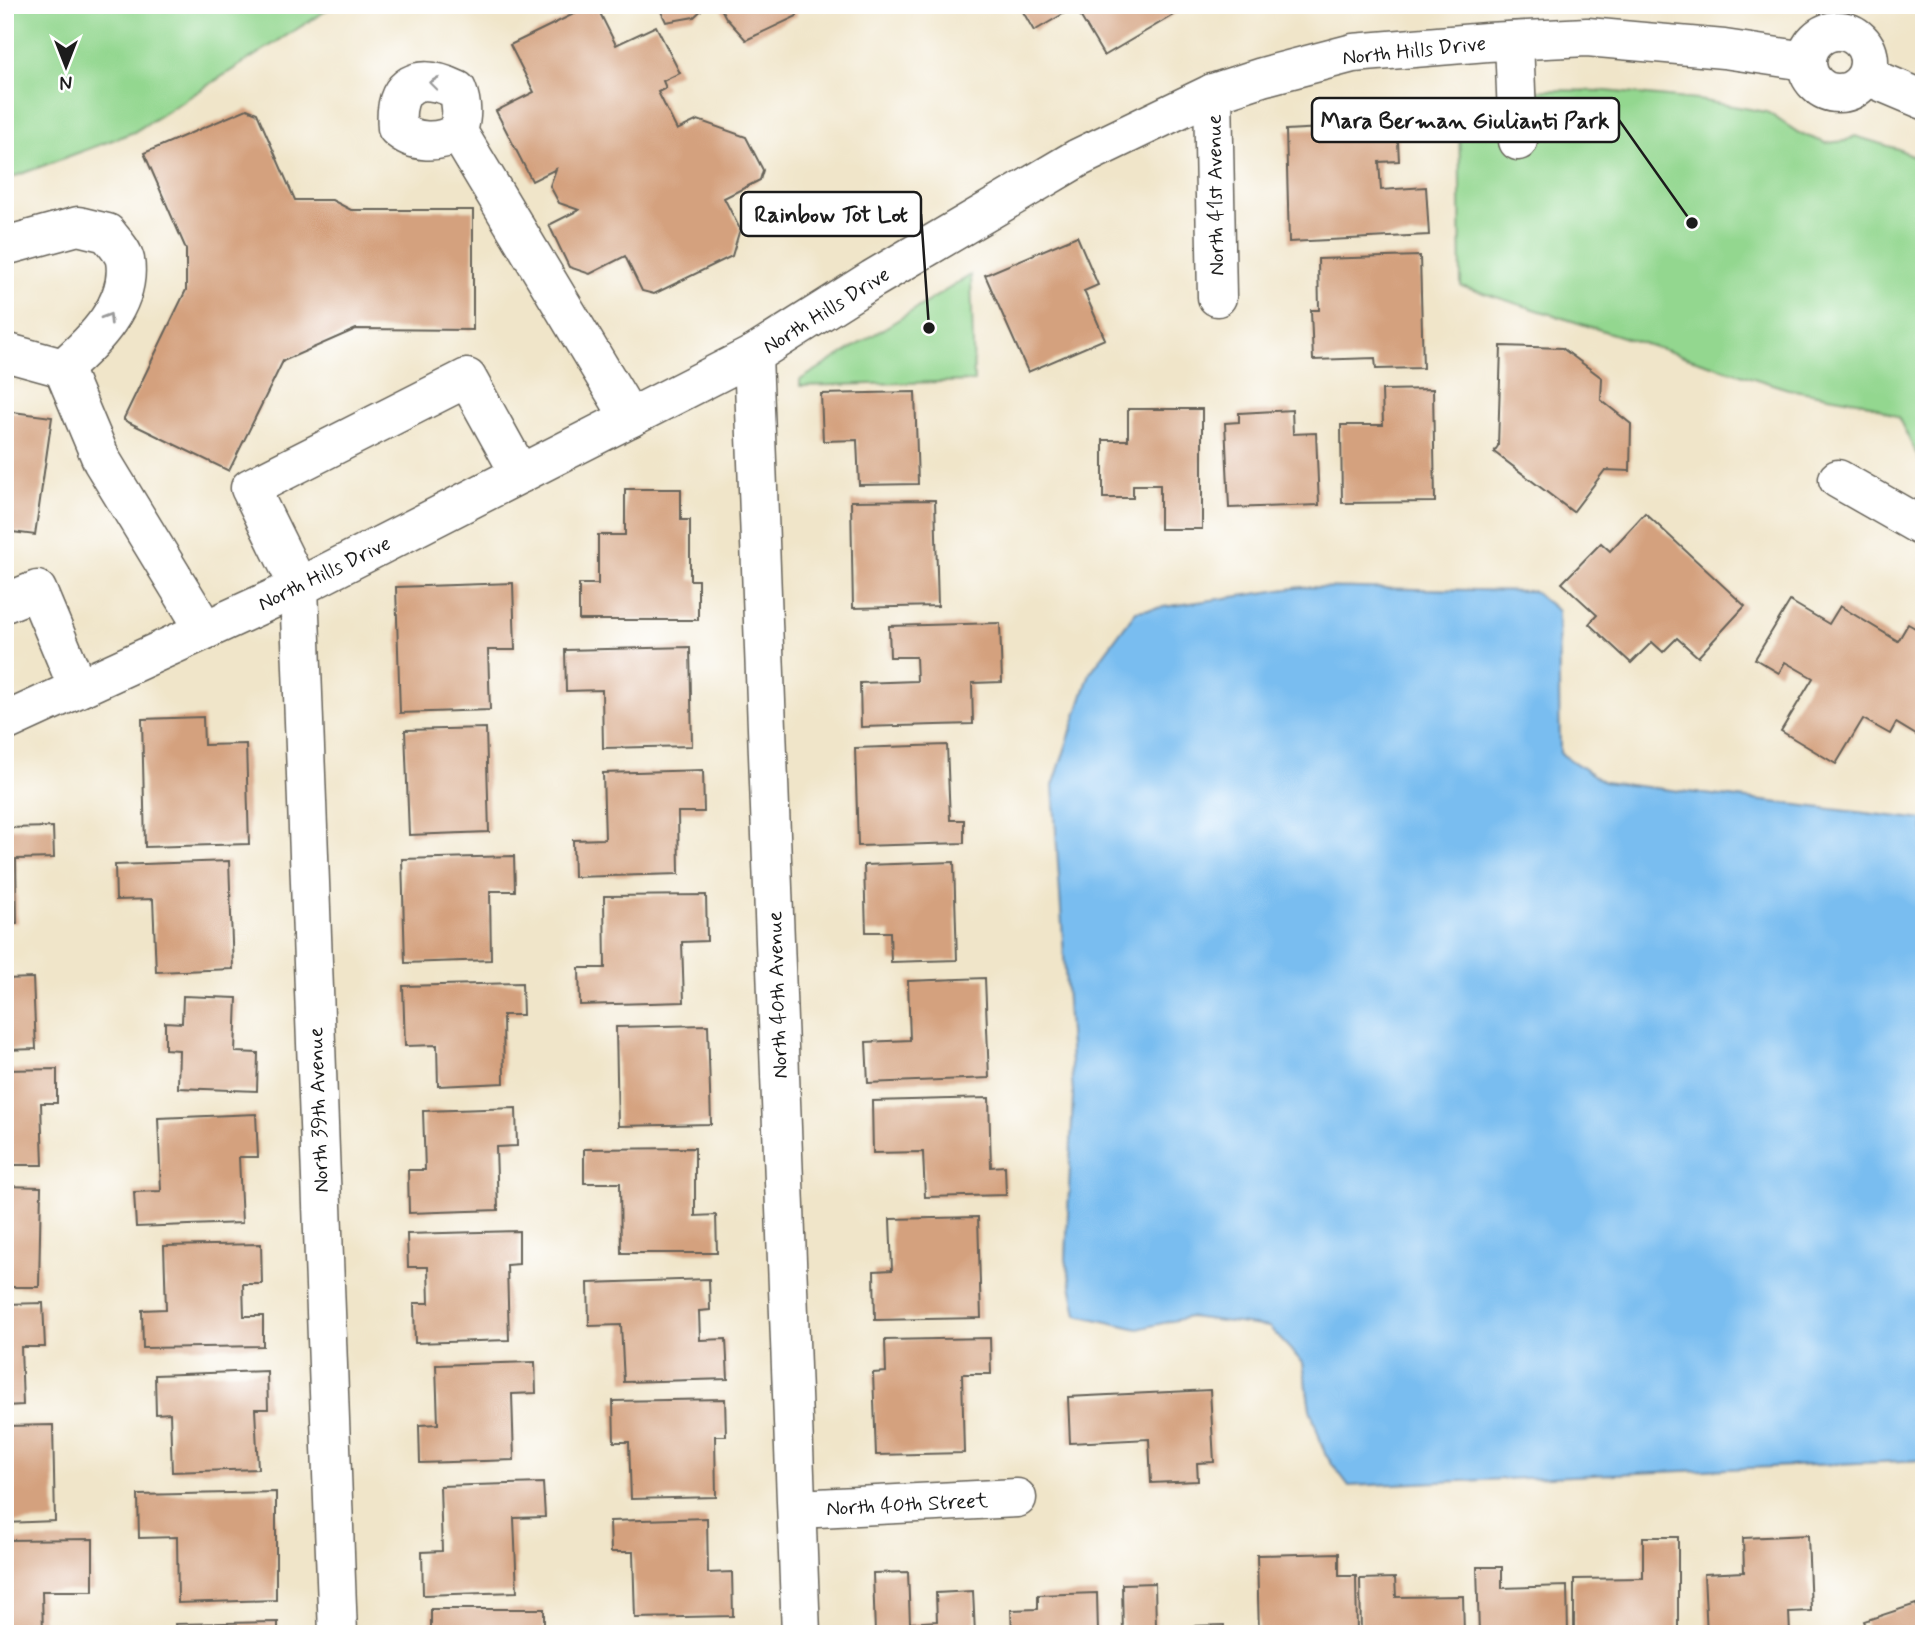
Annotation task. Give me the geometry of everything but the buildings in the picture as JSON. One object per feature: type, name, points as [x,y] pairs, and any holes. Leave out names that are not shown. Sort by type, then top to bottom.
[{"type":"street","points":[[1838,18],[1848,32],[1865,45],[1870,54],[1867,76],[1852,90],[1841,93],[1821,88],[1813,81],[1807,61],[1808,51],[1838,18]]},
{"type":"street","name":"North Hills Drive","points":[[5,722],[299,587],[753,355],[873,279],[1078,158],[1213,93],[1353,53],[1587,37],[1724,49],[1807,61]]},
{"type":"street","points":[[1514,41],[1518,141]]},
{"type":"street","points":[[1867,76],[1924,100]]},
{"type":"street","name":"North 41st Avenue","points":[[1213,93],[1217,297]]},
{"type":"street","points":[[458,132],[630,418]]},
{"type":"street","points":[[5,246],[78,226],[107,233],[125,258],[125,289],[107,321],[84,350],[63,368]]},
{"type":"street","points":[[5,352],[63,368]]},
{"type":"street","name":"North 40th Avenue","points":[[753,355],[800,1634]]},
{"type":"street","points":[[63,368],[102,461],[205,630]]},
{"type":"street","points":[[299,587],[250,488],[467,378],[520,474]]},
{"type":"street","points":[[1839,479],[1924,528]]},
{"type":"street","name":"North 39th Avenue","points":[[299,587],[338,1634]]},
{"type":"street","points":[[5,603],[37,590],[78,688]]},
{"type":"street","name":"North 40th Street","points":[[797,1509],[1017,1498]]},
{"type":"green space","points":[[5,5],[335,5],[134,132],[5,180]]},
{"type":"green space","points":[[1548,90],[1606,91],[1698,100],[1767,112],[1799,133],[1826,143],[1845,141],[1855,136],[1898,149],[1924,161],[1924,469],[1898,417],[1863,402],[1788,389],[1461,286],[1459,96]]},
{"type":"green space","points":[[971,275],[974,381],[800,386],[800,380]]},
{"type":"water","points":[[1301,587],[1533,591],[1558,611],[1560,753],[1604,782],[1924,820],[1924,1460],[1349,1486],[1325,1454],[1310,1409],[1303,1363],[1269,1327],[1189,1317],[1138,1329],[1077,1315],[1066,1259],[1073,1095],[1053,786],[1090,673],[1136,611]]},
{"type":"place","name":"Mara Berman Giulianti Park","points":[[1692,223]]},
{"type":"place","name":"Rainbow Tot Lot","points":[[929,328]]}]
